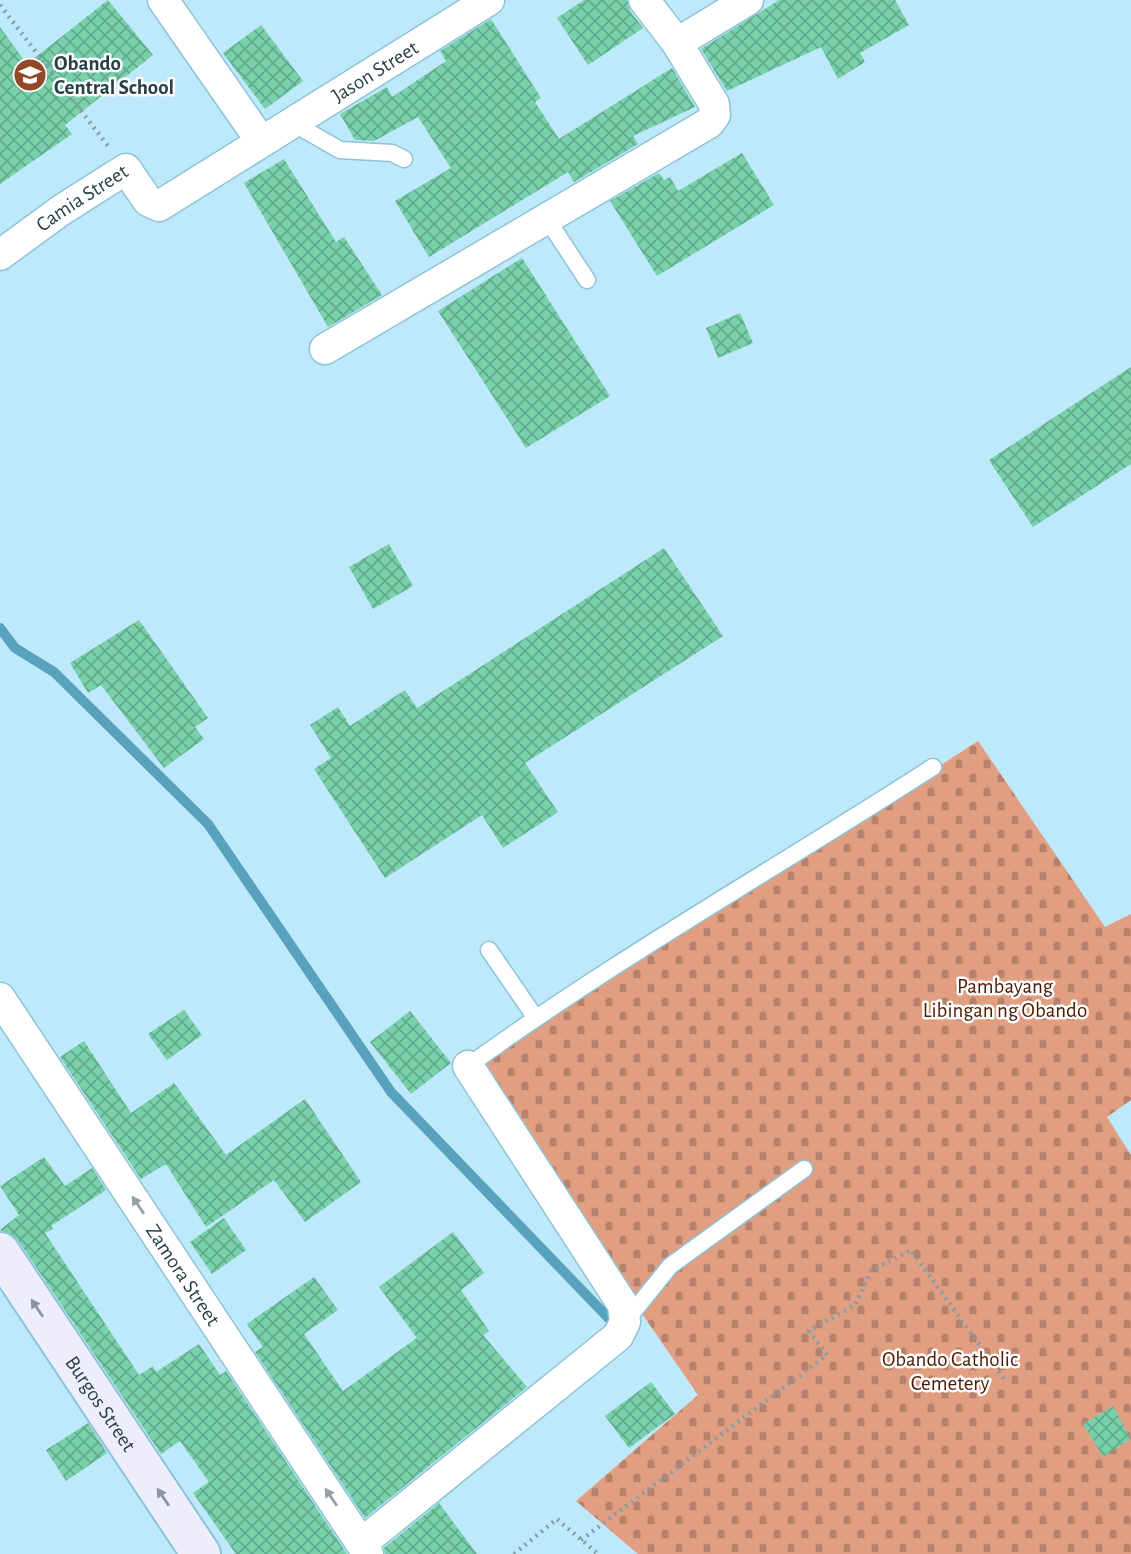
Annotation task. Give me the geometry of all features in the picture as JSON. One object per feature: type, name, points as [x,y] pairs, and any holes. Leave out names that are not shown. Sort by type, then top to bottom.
[{"type":"main road","name":"Burgos Street","points":[[0,1252],[201,1554]]},
{"type":"street","points":[[163,0],[261,141]]},
{"type":"street","name":"Jason Street","points":[[261,141],[489,0]]},
{"type":"street","points":[[325,349],[709,124],[715,115],[714,104],[677,43],[644,0]]},
{"type":"street","points":[[677,43],[748,0]]},
{"type":"street","name":"Camia Street","points":[[0,255],[60,211],[126,169],[148,201],[159,206],[261,141]]},
{"type":"street","name":"Zamora Street","points":[[0,998],[365,1549]]},
{"type":"street","points":[[365,1549],[618,1336],[625,1322],[623,1305],[549,1195],[468,1066]]},
{"type":"lane","points":[[291,122],[340,150],[392,153],[404,159]]},
{"type":"lane","points":[[547,219],[587,280]]},
{"type":"lane","points":[[468,1066],[535,1017],[933,767]]},
{"type":"lane","points":[[489,950],[535,1017]]},
{"type":"lane","points":[[625,1322],[670,1266],[804,1169]]},
{"type":"path","points":[[0,5],[126,169]]},
{"type":"path","points":[[581,1540],[827,1355],[809,1331],[855,1305],[871,1271],[911,1250],[1004,1379]]},
{"type":"path","points":[[514,1554],[557,1519],[598,1554]]},
{"type":"green space","points":[[978,741],[1105,927],[1131,914],[1131,1100],[1107,1117],[1131,1155],[1131,1554],[638,1554],[576,1501],[698,1395],[473,1068]]},
{"type":"building","points":[[108,0],[153,55],[65,125],[72,134],[0,184],[0,27],[27,64]]},
{"type":"building","points":[[584,0],[627,0],[630,11],[643,28],[588,65],[557,18]]},
{"type":"building","points":[[779,0],[895,0],[909,25],[860,53],[865,62],[838,79],[821,47],[727,91],[701,49]]},
{"type":"building","points":[[491,19],[541,98],[535,102],[559,139],[672,68],[695,107],[633,136],[638,144],[574,182],[568,172],[429,257],[395,201],[451,168],[418,117],[374,141],[355,140],[340,114],[387,87],[392,97],[446,61],[440,51]]},
{"type":"building","points":[[261,25],[303,81],[265,109],[223,53]]},
{"type":"building","points":[[742,153],[774,205],[657,276],[610,201],[659,173],[664,180],[670,177],[678,191]]},
{"type":"building","points":[[284,159],[336,242],[344,237],[382,295],[328,327],[244,183]]},
{"type":"building","points":[[522,258],[610,396],[526,448],[438,311]]},
{"type":"building","points":[[740,313],[753,343],[718,358],[706,328]]},
{"type":"building","points":[[1131,367],[1131,464],[1033,527],[989,460]]},
{"type":"building","points":[[389,544],[413,586],[373,609],[349,567]]},
{"type":"building","points":[[664,548],[723,636],[525,763],[558,812],[503,848],[482,815],[385,878],[314,769],[331,758],[310,725],[338,707],[350,726],[405,690],[417,708]]},
{"type":"building","points":[[139,620],[208,718],[195,727],[204,739],[164,768],[101,685],[88,693],[70,663]]},
{"type":"building","points":[[184,1010],[202,1035],[167,1060],[148,1034]]},
{"type":"building","points":[[410,1011],[451,1063],[411,1094],[370,1042]]},
{"type":"building","points":[[84,1041],[131,1113],[174,1083],[226,1155],[305,1099],[361,1182],[305,1222],[274,1180],[206,1227],[166,1164],[141,1179],[60,1057]]},
{"type":"building","points":[[44,1157],[65,1186],[92,1168],[106,1190],[51,1226],[53,1229],[45,1233],[139,1375],[153,1366],[156,1372],[199,1344],[220,1375],[226,1371],[347,1554],[236,1554],[193,1493],[209,1482],[180,1441],[161,1454],[18,1240],[0,1230],[19,1215],[0,1186]]},
{"type":"building","points":[[224,1218],[246,1250],[212,1274],[190,1242]]},
{"type":"building","points":[[453,1232],[484,1273],[461,1290],[489,1331],[483,1335],[527,1387],[365,1518],[255,1352],[263,1347],[247,1324],[314,1277],[338,1310],[304,1334],[343,1391],[417,1338],[379,1287]]},
{"type":"building","points":[[651,1382],[675,1414],[629,1448],[605,1416]]},
{"type":"building","points":[[1113,1406],[1131,1439],[1103,1457],[1083,1424]]},
{"type":"building","points":[[88,1423],[107,1453],[66,1481],[46,1450]]},
{"type":"building","points":[[439,1503],[477,1554],[385,1554],[384,1548]]},
{"type":"waterway","points":[[0,628],[15,648],[54,672],[208,824],[391,1092],[619,1329]]},
{"type":"place","name":"Obando Central School","points":[[30,75]]},
{"type":"park label","name":"Pambayang Libingan ng Obando","points":[[1005,998]]},
{"type":"park label","name":"Obando Catholic Cemetery","points":[[950,1371]]}]
